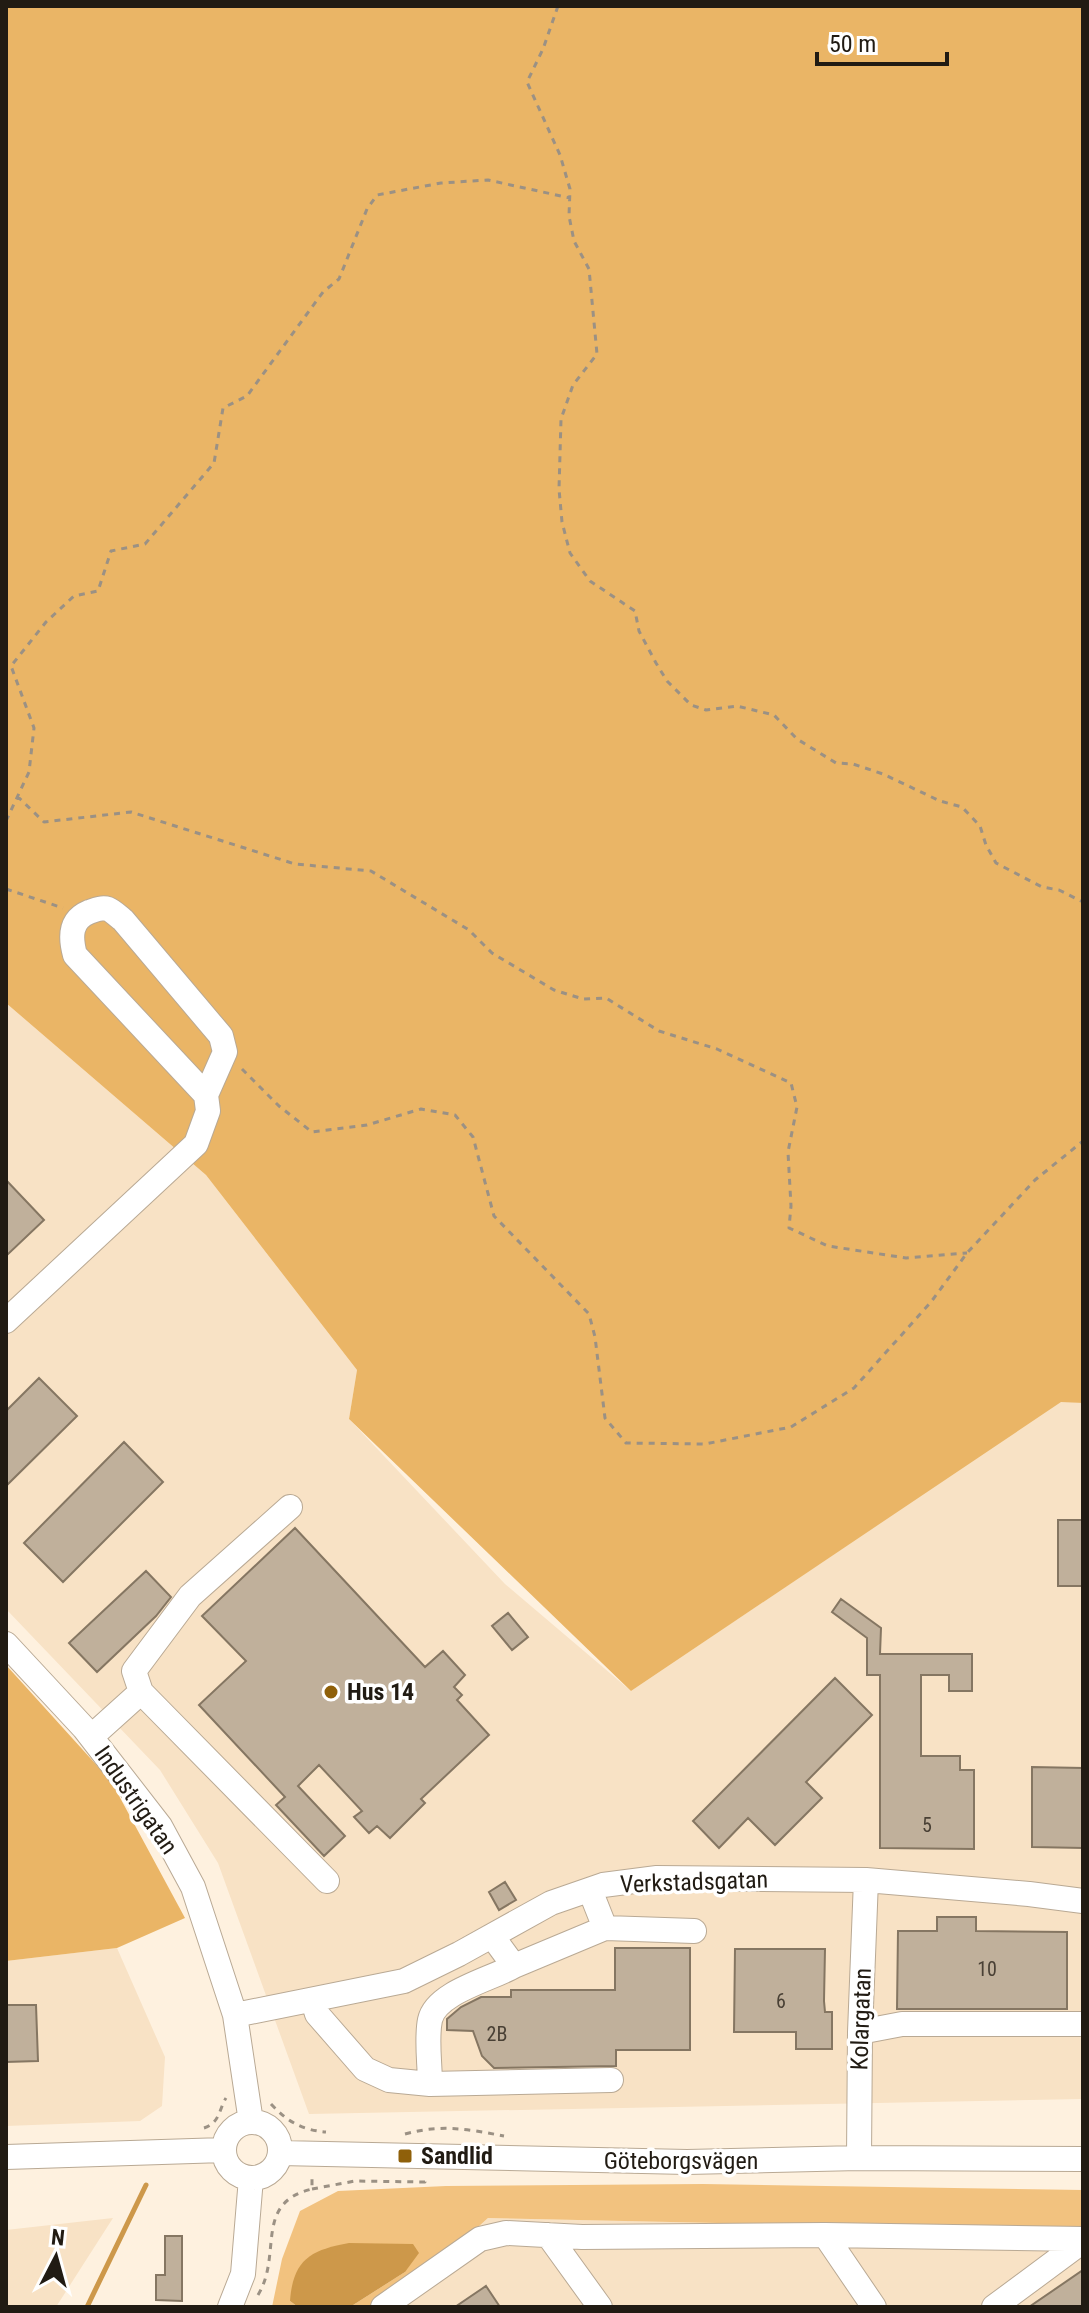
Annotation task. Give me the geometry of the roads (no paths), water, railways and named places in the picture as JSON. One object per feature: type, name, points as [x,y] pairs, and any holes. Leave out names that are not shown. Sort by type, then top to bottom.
[{"type":"street","points":[[6,1321],[196,1144],[208,1111],[206,1095],[225,1052],[221,1036],[123,920],[109,909],[98,908],[82,915],[73,925],[71,941],[75,955],[206,1095]]},
{"type":"street","points":[[290,1507],[190,1596],[134,1671],[141,1692],[327,1881]]},
{"type":"street","name":"Industrigatan","points":[[6,1644],[91,1737],[160,1826],[193,1887],[235,2015],[251,2122]]},
{"type":"street","points":[[91,1737],[141,1692]]},
{"type":"street","name":"Verkstadsgatan","points":[[235,2015],[404,1981],[551,1903],[603,1885],[657,1878],[866,1880],[1083,1901]]},
{"type":"street","name":"Kolargatan","points":[[859,2158],[866,1880]]},
{"type":"street","points":[[590,1890],[605,1928]]},
{"type":"street","points":[[430,2084],[430,2018],[450,1995],[605,1928],[694,1931]]},
{"type":"street","points":[[492,1936],[514,1966]]},
{"type":"street","points":[[313,2001],[317,2014],[365,2069],[389,2080],[430,2084],[611,2080]]},
{"type":"street","points":[[860,2032],[902,2024],[1083,2024]]},
{"type":"street","points":[[251,2122],[272,2131],[278,2139],[280,2153],[270,2171],[251,2178],[232,2170],[224,2150],[232,2131],[241,2124],[251,2122]]},
{"type":"street","points":[[6,2157],[224,2150]]},
{"type":"street","name":"Göteborgsvägen","points":[[280,2153],[687,2162],[859,2158],[1083,2159]]},
{"type":"street","points":[[242,2305],[251,2178]]},
{"type":"street","points":[[383,2307],[480,2239],[506,2233],[1083,2240]]},
{"type":"street","points":[[548,2235],[600,2307]]},
{"type":"street","points":[[825,2235],[874,2307]]},
{"type":"street","points":[[994,2307],[1083,2240]]},
{"type":"waterway","points":[[87,2307],[146,2185]]},
{"type":"place","name":"Hus 14","points":[[331,1692]]},
{"type":"place","name":"Sandlid","points":[[405,2156]]}]
